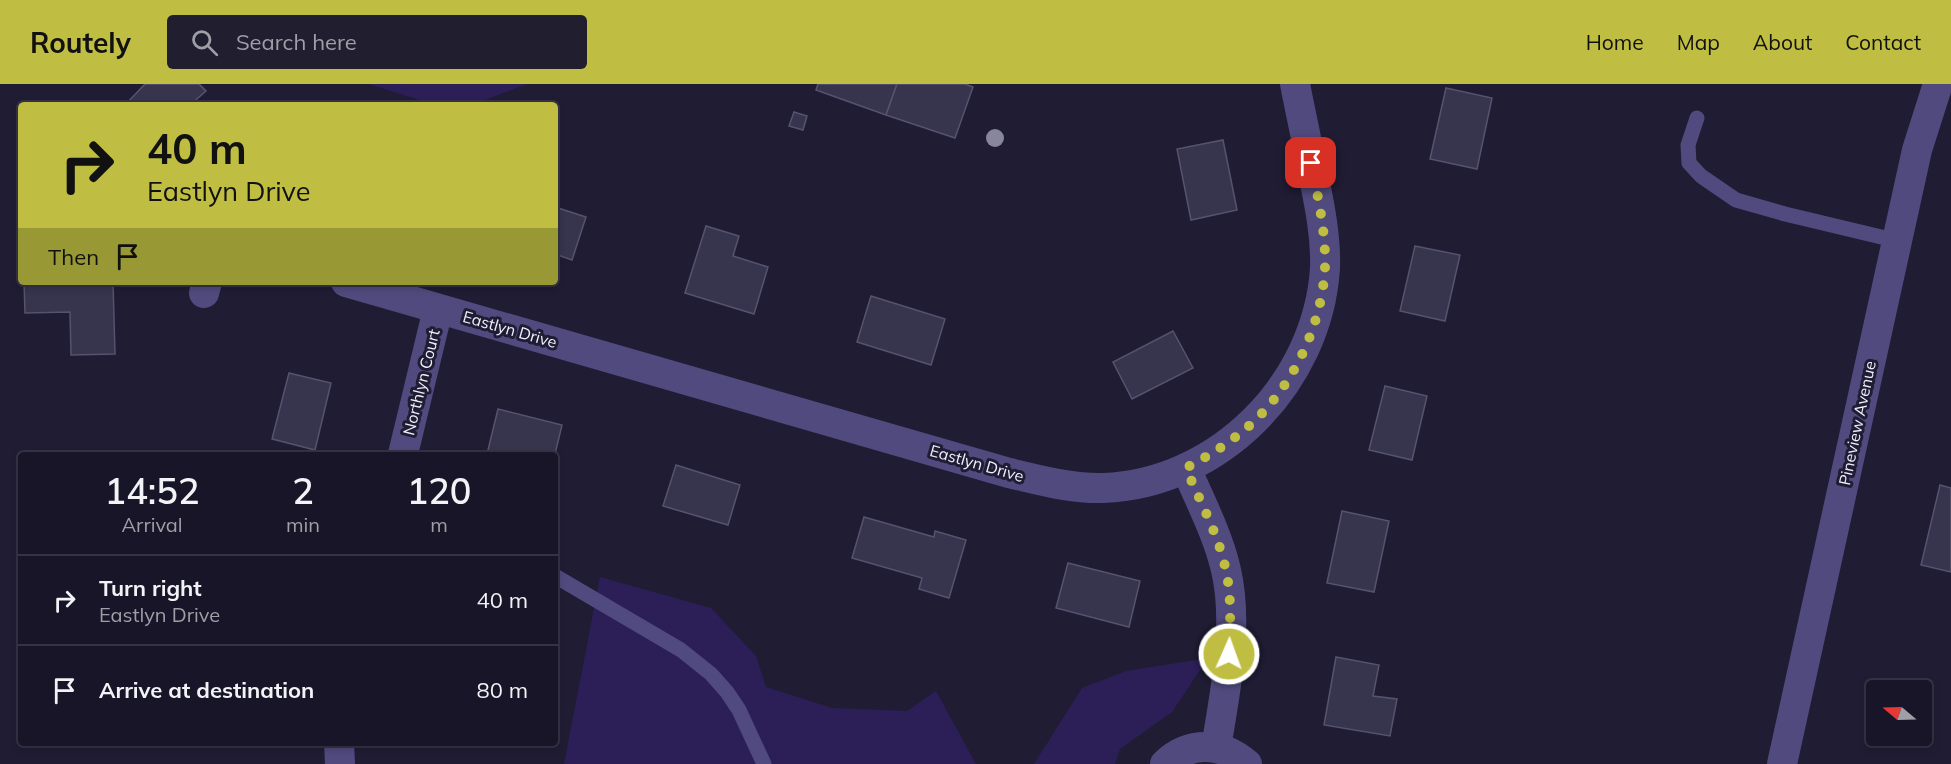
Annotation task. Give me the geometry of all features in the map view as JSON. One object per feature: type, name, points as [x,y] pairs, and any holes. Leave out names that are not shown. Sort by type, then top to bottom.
[{"type":"street","name":"Eastlyn Drive","points":[[356,285],[1043,481],[1084,488],[1104,488],[1149,481],[1186,468],[1245,430],[1281,390],[1296,365],[1316,316],[1325,268],[1324,240],[1295,84]]},
{"type":"street","name":"Pineview Avenue","points":[[1782,764],[1917,150],[1938,84]]},
{"type":"street","name":"Northlyn Court","points":[[403,452],[438,309]]},
{"type":"street","points":[[1186,468],[1219,547],[1230,591],[1229,654],[1216,748]]},
{"type":"street","points":[[339,746],[340,764]]},
{"type":"street","points":[[1165,764],[1177,754],[1203,747],[1230,752],[1247,764]]},
{"type":"lane","points":[[1697,118],[1688,146],[1689,163],[1701,176],[1736,200],[1898,241]]},
{"type":"lane","points":[[558,578],[681,650],[711,674],[740,710],[764,764]]},
{"type":"shaded area","points":[[369,84],[527,84],[480,102],[426,102]]},
{"type":"shaded area","points":[[600,577],[711,608],[756,656],[766,687],[832,708],[907,711],[936,691],[976,764],[564,764]]},
{"type":"shaded area","points":[[1208,658],[1172,712],[1120,749],[1115,764],[1034,764],[1082,688],[1126,671]]},
{"type":"building","points":[[145,84],[199,84],[206,91],[193,102],[128,102]]},
{"type":"building","points":[[818,84],[897,84],[886,115],[816,90]]},
{"type":"building","points":[[897,84],[965,84],[973,87],[955,138],[886,115]]},
{"type":"building","points":[[1446,88],[1492,98],[1477,169],[1430,159]]},
{"type":"building","points":[[794,112],[807,116],[803,130],[789,126]]},
{"type":"building","points":[[1223,140],[1237,210],[1191,220],[1177,149]]},
{"type":"building","points":[[558,208],[586,217],[572,260],[558,255]]},
{"type":"building","points":[[706,226],[739,236],[733,256],[768,267],[754,314],[685,293]]},
{"type":"building","points":[[1415,246],[1460,255],[1445,321],[1400,311]]},
{"type":"building","points":[[24,285],[113,285],[115,354],[71,355],[70,312],[25,313]]},
{"type":"building","points":[[871,296],[945,319],[931,365],[857,342]]},
{"type":"building","points":[[1173,331],[1193,368],[1132,399],[1113,362]]},
{"type":"building","points":[[289,373],[331,383],[315,450],[272,439]]},
{"type":"building","points":[[1385,386],[1427,396],[1412,460],[1369,450]]},
{"type":"building","points":[[498,409],[562,425],[555,452],[487,452]]},
{"type":"building","points":[[676,465],[740,485],[728,525],[663,506]]},
{"type":"building","points":[[1940,485],[1951,488],[1951,572],[1921,565]]},
{"type":"building","points":[[1342,511],[1389,521],[1374,592],[1327,583]]},
{"type":"building","points":[[864,517],[934,537],[935,531],[966,540],[949,598],[919,589],[922,578],[852,558]]},
{"type":"building","points":[[1068,563],[1140,581],[1129,627],[1056,608]]},
{"type":"building","points":[[1336,657],[1379,665],[1373,696],[1397,699],[1390,736],[1324,725]]},
{"type":"route","points":[[1229,654],[1230,591],[1226,570],[1210,524],[1186,468],[1245,430],[1264,411],[1281,390],[1308,339],[1316,316],[1325,268],[1324,240],[1311,163]]}]
